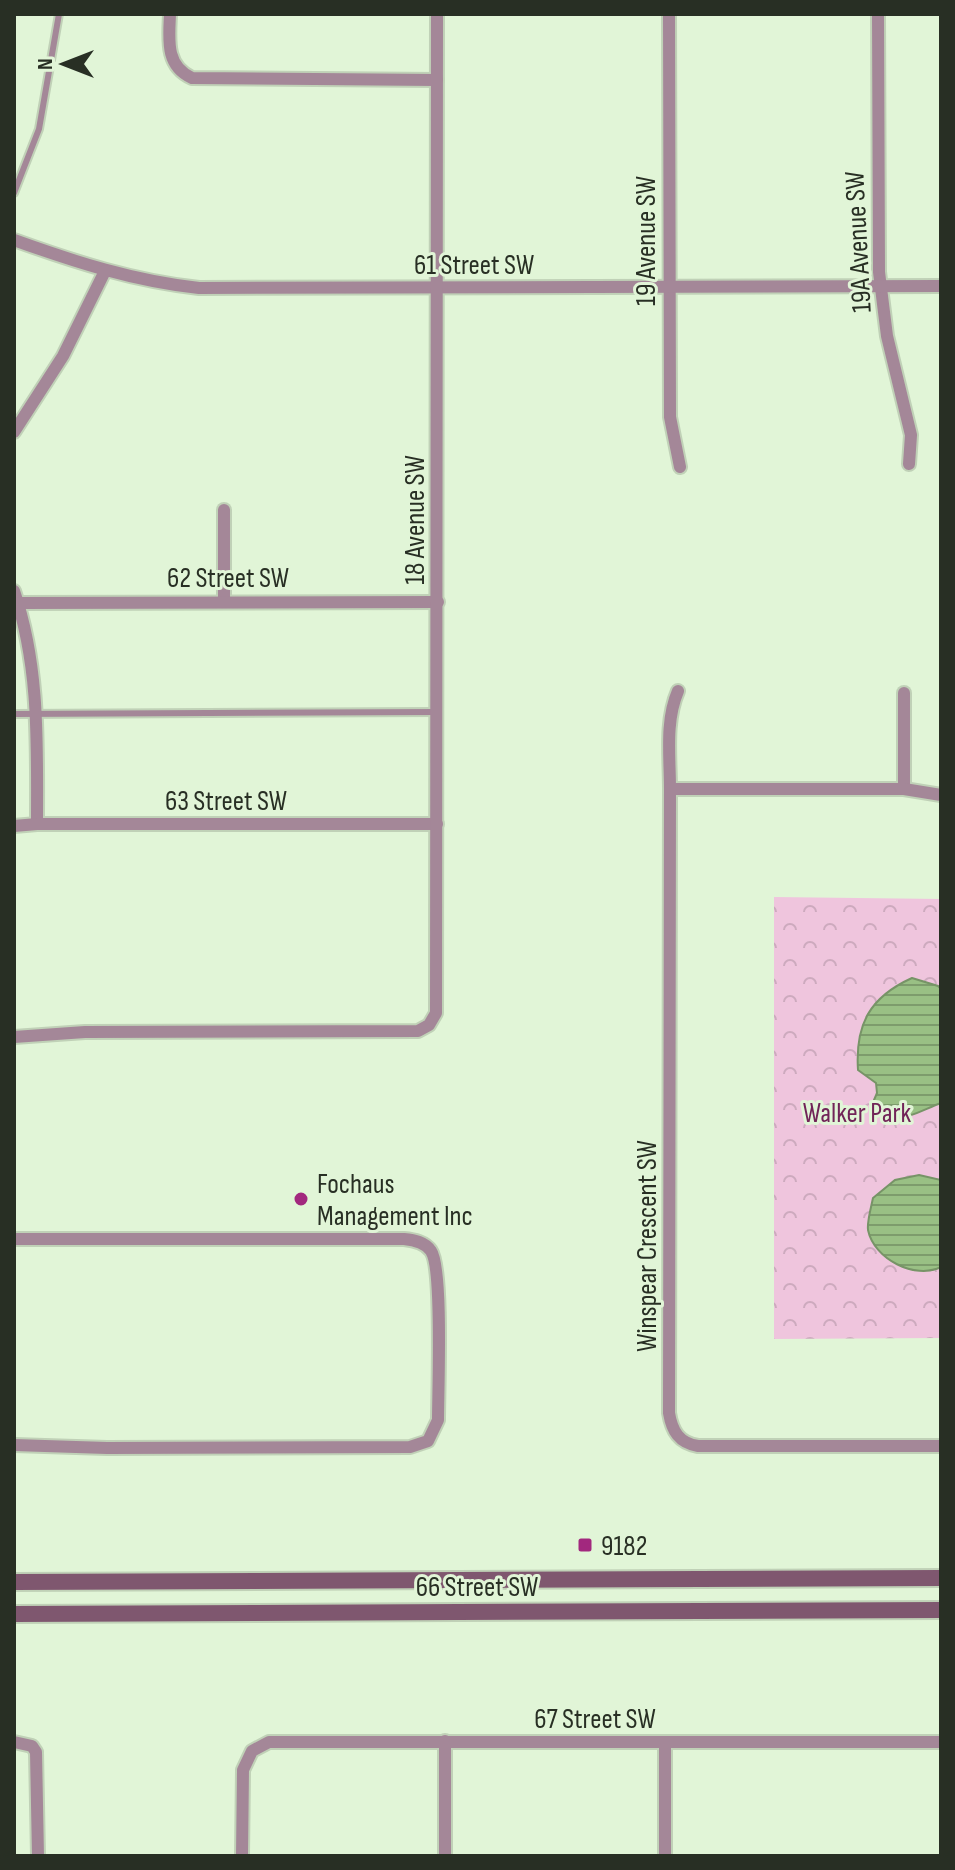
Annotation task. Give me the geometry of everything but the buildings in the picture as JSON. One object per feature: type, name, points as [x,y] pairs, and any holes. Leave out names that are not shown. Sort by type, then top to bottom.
[{"type":"main road","name":"66 Street SW","points":[[14,1582],[941,1578]]},
{"type":"main road","name":"66 Street SW","points":[[14,1614],[941,1610]]},
{"type":"street","points":[[170,14],[169,46],[175,65],[186,76],[203,80],[437,80]]},
{"type":"street","name":"18 Avenue SW","points":[[14,1037],[68,1032],[418,1031],[429,1025],[436,1013],[437,14]]},
{"type":"street","name":"19 Avenue SW","points":[[669,14],[670,417],[680,467]]},
{"type":"street","name":"19A Avenue SW","points":[[878,14],[877,238],[880,286],[891,357],[911,435],[909,464]]},
{"type":"street","name":"61 Street SW","points":[[14,240],[105,271],[199,288],[941,286]]},
{"type":"street","points":[[14,432],[63,356],[105,271]]},
{"type":"street","points":[[224,510],[224,601]]},
{"type":"street","points":[[16,597],[28,639],[37,713],[37,824]]},
{"type":"street","name":"62 Street SW","points":[[16,597],[438,602]]},
{"type":"street","name":"Winspear Crescent SW","points":[[678,691],[670,720],[669,1413],[673,1431],[684,1442],[698,1446],[941,1446]]},
{"type":"street","points":[[904,693],[904,789]]},
{"type":"street","points":[[670,789],[904,789],[941,795]]},
{"type":"street","name":"63 Street SW","points":[[14,826],[437,824]]},
{"type":"street","points":[[14,1239],[404,1239],[419,1241],[430,1249],[438,1272],[438,1420],[428,1441],[417,1446],[107,1448],[14,1445]]},
{"type":"street","points":[[445,1741],[445,1856]]},
{"type":"street","points":[[14,1742],[32,1746],[38,1761],[38,1856]]},
{"type":"street","name":"67 Street SW","points":[[242,1856],[243,1770],[252,1751],[269,1742],[941,1742]]},
{"type":"street","points":[[665,1742],[665,1856]]},
{"type":"lane","points":[[14,193],[39,129],[59,14]]},
{"type":"lane","points":[[14,714],[437,712]]},
{"type":"green space","name":"Walker Park","points":[[774,897],[941,899],[941,1338],[774,1339]]},
{"type":"shaded area","points":[[912,978],[941,989],[941,1103],[913,1115],[896,1118],[880,1110],[874,1100],[876,1083],[858,1070],[859,1039],[868,1014],[876,1003]]},
{"type":"shaded area","points":[[919,1175],[941,1180],[941,1267],[919,1271],[887,1258],[878,1250],[868,1230],[873,1198],[895,1180]]},
{"type":"place","name":"Fochaus Management Inc","points":[[301,1199]]},
{"type":"place","name":"9182","points":[[585,1545]]}]
